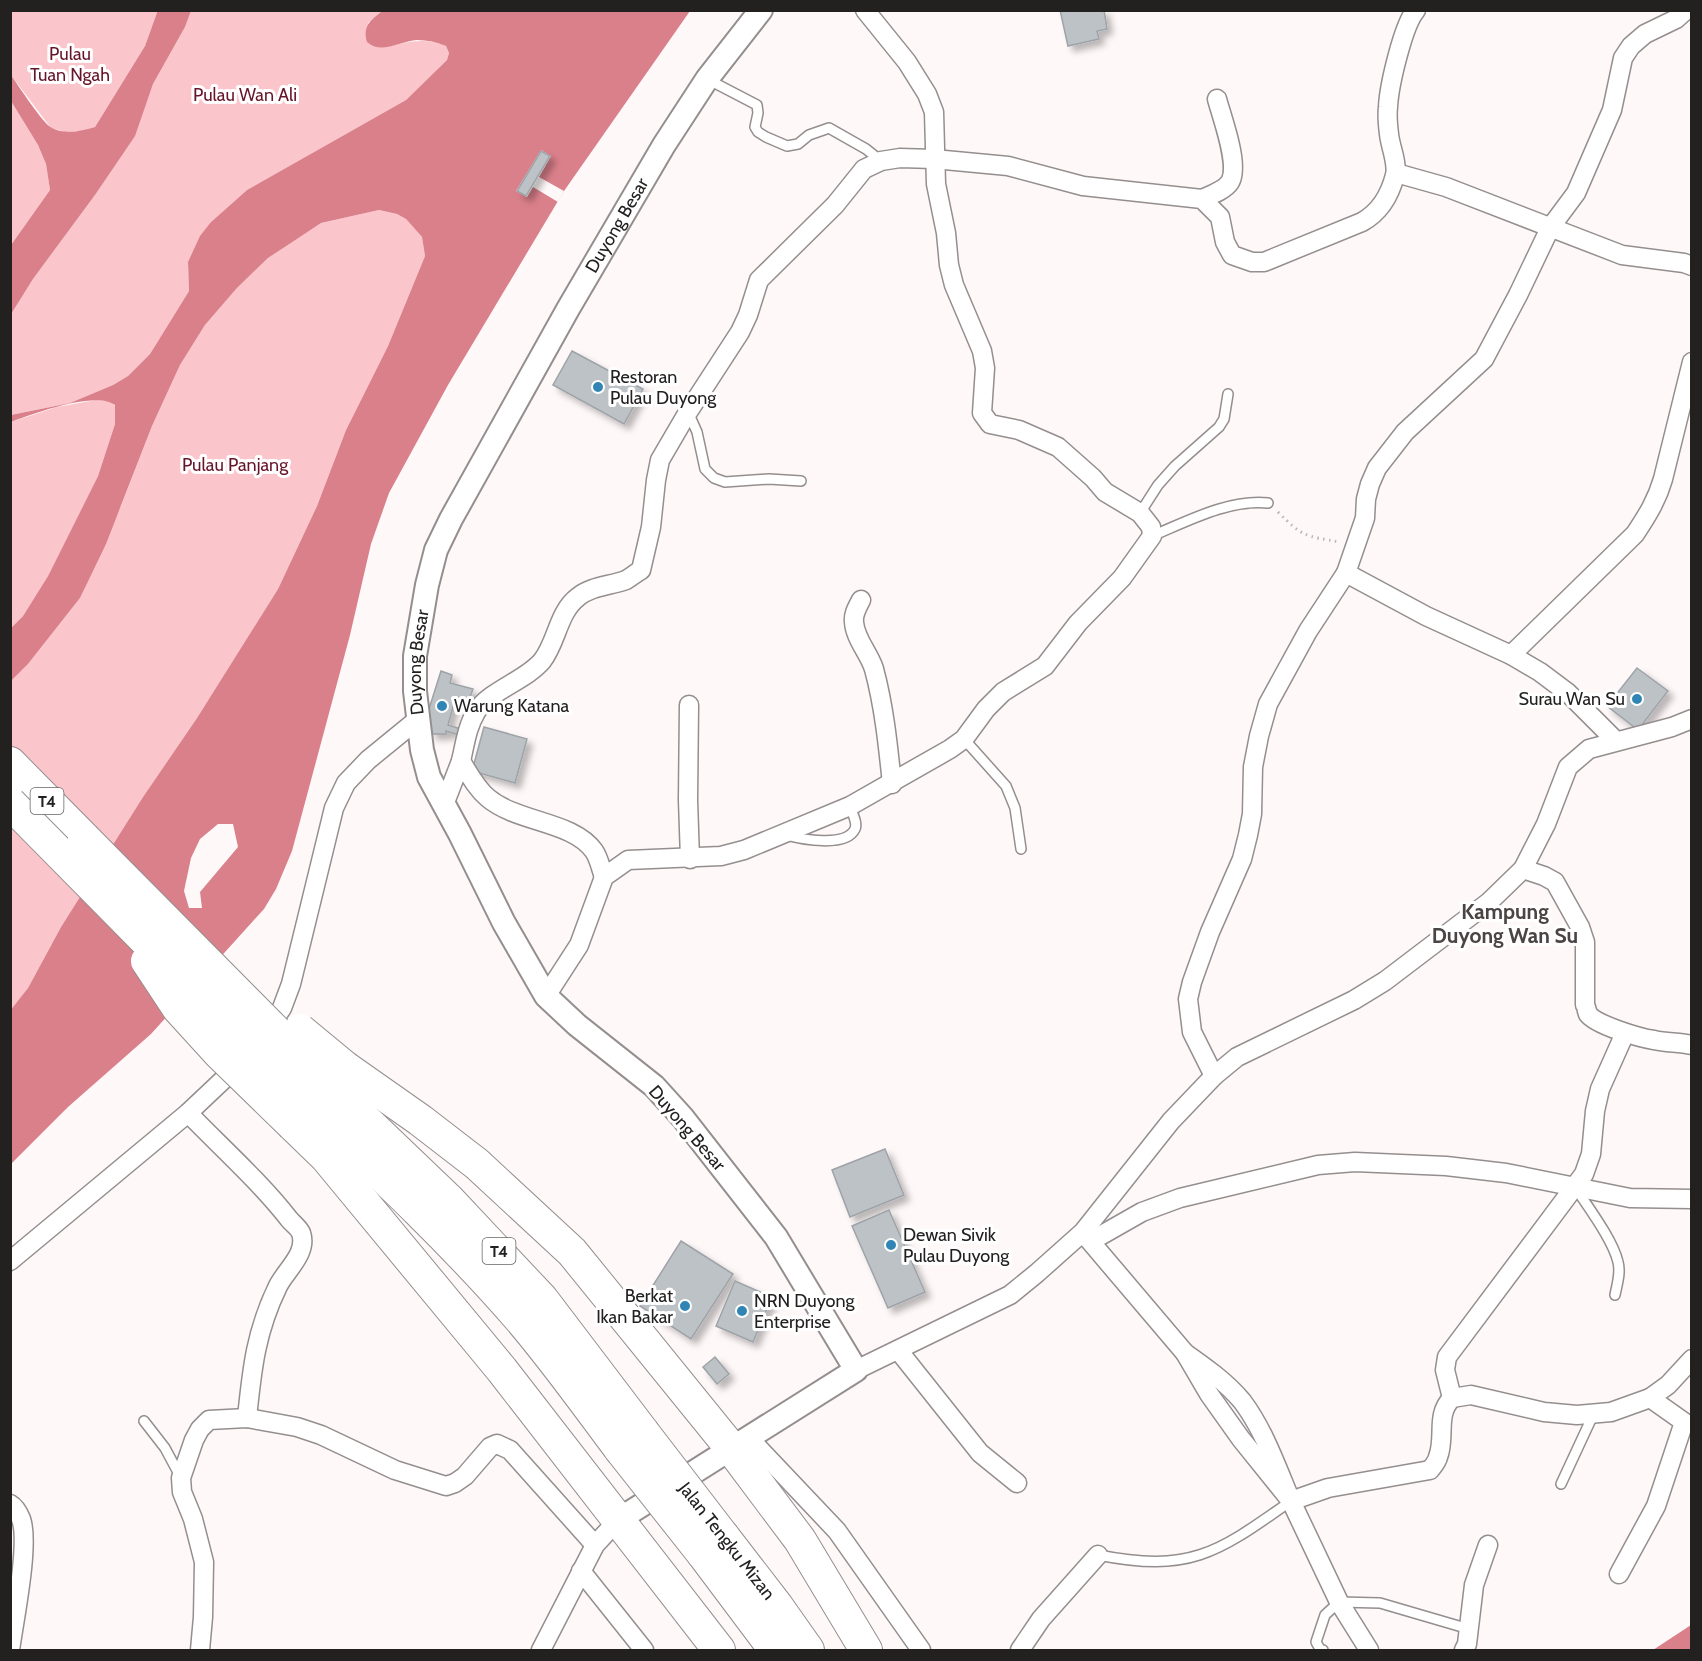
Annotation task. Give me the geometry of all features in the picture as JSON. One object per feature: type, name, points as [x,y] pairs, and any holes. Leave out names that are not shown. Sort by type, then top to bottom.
[{"type":"highway","name":"T4","points":[[10,763],[84,838],[262,998],[322,1098]]},
{"type":"highway","name":"T4","points":[[10,803],[105,898],[322,1098]]},
{"type":"highway","name":"Jalan Tengku Mizan","points":[[322,1098],[448,1199],[542,1299],[632,1441],[713,1545],[775,1650]]},
{"type":"highway","points":[[719,1650],[502,1370],[326,1157],[322,1098],[420,1119],[477,1164],[572,1252],[740,1443],[866,1650]]},
{"type":"highway","name":"Jalan Tengku Mizan","points":[[713,1545],[777,1606],[808,1650]]},
{"type":"street","name":"Duyong Besar","points":[[761,10],[707,79],[675,127],[468,486],[436,550],[427,585],[415,656],[417,720],[429,777],[504,923],[546,996],[577,1025],[654,1086],[682,1118],[776,1237],[856,1370]]},
{"type":"street","points":[[546,996],[579,945],[604,877],[628,860],[690,859],[721,856],[744,850],[850,806],[892,784],[964,739],[986,709],[1003,692],[1045,666],[1078,623],[1122,578],[1152,536],[1151,527],[1140,513],[1105,492],[1093,477],[1058,447],[1019,430],[990,424],[982,413],[985,368],[982,351],[954,285],[949,265],[946,233],[936,184],[934,112],[927,94],[907,62],[865,10]]},
{"type":"street","points":[[1202,200],[1220,217],[1225,242],[1232,255],[1252,262],[1263,262],[1373,216],[1383,205],[1396,173],[1389,134],[1388,107],[1393,77],[1408,22],[1416,10]]},
{"type":"street","points":[[1214,1076],[1192,1032],[1188,999],[1210,932],[1242,859],[1252,814],[1253,767],[1259,736],[1269,704],[1308,631],[1346,573],[1365,518],[1370,484],[1377,468],[1405,432],[1484,359],[1550,228],[1576,193],[1612,110],[1623,58],[1630,46],[1645,34],[1676,19],[1686,10]]},
{"type":"street","points":[[444,805],[461,760],[469,728],[477,711],[484,703],[530,672],[543,660],[568,608],[576,598],[588,590],[627,579],[641,570],[651,526],[660,460],[740,332],[759,280],[835,205],[864,169],[881,161],[900,158],[934,159],[1008,166],[1083,186],[1202,200],[1222,189],[1229,183],[1232,176],[1231,154],[1217,99]]},
{"type":"street","points":[[1396,173],[1446,187],[1622,255],[1692,266]]},
{"type":"street","points":[[1511,655],[1635,534],[1649,513],[1659,495],[1664,479],[1692,362]]},
{"type":"street","points":[[1346,573],[1426,616],[1511,655],[1540,672],[1568,693],[1616,741]]},
{"type":"street","points":[[861,600],[855,612],[854,623],[857,634],[872,662],[879,687],[892,784]]},
{"type":"street","points":[[689,705],[690,859]]},
{"type":"street","points":[[1087,1237],[1172,1121],[1214,1076],[1237,1058],[1354,1000],[1384,981],[1497,896],[1523,869],[1546,824],[1568,767],[1589,749],[1672,727],[1692,719]]},
{"type":"street","points":[[10,1261],[188,1113],[225,1080],[259,1044],[282,1008],[296,963],[334,808],[346,783],[376,753],[417,720]]},
{"type":"street","points":[[461,760],[475,784],[489,799],[534,821],[563,829],[583,838],[596,853],[604,877]]},
{"type":"street","points":[[1523,869],[1555,882],[1580,927],[1585,942],[1585,1005],[1588,1013],[1594,1019],[1625,1033],[1655,1041],[1677,1041],[1692,1045]]},
{"type":"street","points":[[1452,1398],[1445,1370],[1450,1349],[1584,1174],[1591,1154],[1595,1111],[1600,1089],[1625,1033]]},
{"type":"street","points":[[188,1113],[280,1207],[301,1233],[301,1250],[296,1261],[280,1282],[258,1336],[252,1367],[247,1418]]},
{"type":"street","points":[[542,1650],[594,1545],[618,1520],[856,1370],[1010,1294],[1087,1237],[1142,1212],[1220,1187],[1318,1166],[1355,1162],[1446,1166],[1506,1173],[1630,1198],[1692,1199]]},
{"type":"street","points":[[1087,1237],[1185,1353],[1209,1394],[1240,1439],[1291,1501],[1339,1602],[1369,1650]]},
{"type":"street","points":[[898,1350],[980,1453],[1017,1483]]},
{"type":"street","points":[[1291,1501],[1328,1488],[1430,1470],[1438,1457],[1442,1412],[1446,1403],[1452,1398],[1471,1395],[1544,1412],[1577,1415],[1611,1412],[1650,1398],[1668,1385],[1692,1359]]},
{"type":"street","points":[[1619,1574],[1656,1506],[1688,1424],[1650,1398]]},
{"type":"street","points":[[200,1650],[204,1562],[193,1520],[182,1492],[181,1478],[194,1440],[209,1420],[247,1418],[297,1427],[321,1435],[395,1470],[447,1486],[455,1484],[465,1476],[490,1447],[496,1444],[503,1446],[510,1450],[594,1545]]},
{"type":"street","points":[[740,1443],[837,1531],[921,1650]]},
{"type":"street","points":[[10,1504],[21,1519],[24,1533],[11,1650]]},
{"type":"street","points":[[1464,1650],[1474,1585],[1488,1545]]},
{"type":"street","points":[[1020,1650],[1041,1619],[1098,1555]]},
{"type":"street","points":[[581,1571],[644,1650]]},
{"type":"lane","points":[[707,79],[757,105],[755,127],[758,132],[787,146],[792,146],[809,135],[829,128],[866,149],[881,161]]},
{"type":"lane","points":[[1140,513],[1158,485],[1174,466],[1219,427],[1224,420],[1228,394]]},
{"type":"lane","points":[[688,412],[697,432],[705,468],[714,478],[725,483],[769,479],[801,481]]},
{"type":"lane","points":[[1152,536],[1224,508],[1257,502],[1269,503]]},
{"type":"lane","points":[[964,739],[1006,786],[1015,808],[1021,849]]},
{"type":"lane","points":[[783,834],[807,841],[828,841],[843,837],[856,828],[850,806]]},
{"type":"lane","points":[[1575,1187],[1612,1246],[1618,1261],[1615,1295]]},
{"type":"lane","points":[[1561,1484],[1594,1413]]},
{"type":"lane","points":[[144,1421],[165,1448],[181,1478]]},
{"type":"lane","points":[[1098,1555],[1148,1562],[1198,1557],[1222,1548],[1291,1501]]},
{"type":"lane","points":[[1323,1650],[1320,1650],[1316,1642],[1325,1615],[1339,1602],[1380,1603],[1469,1629]]},
{"type":"path","points":[[1269,503],[1297,531],[1309,537],[1356,544]]},
{"type":"green space","name":"Pulau Tuan Ngah","points":[[11,11],[158,11],[145,46],[95,127],[82,131],[65,132],[51,128],[11,75]]},
{"type":"green space","name":"Pulau Wan Ali","points":[[191,11],[382,11],[368,23],[387,47],[424,41],[446,46],[449,53],[447,60],[406,100],[247,190],[211,222],[188,262],[189,291],[150,354],[128,376],[113,385],[70,403],[11,415],[10,314],[134,136],[153,84],[185,27]]},
{"type":"green space","points":[[11,101],[38,145],[46,164],[50,190],[11,245]]},
{"type":"green space","name":"Pulau Panjang","points":[[379,210],[397,214],[406,219],[422,237],[425,256],[388,346],[346,430],[317,506],[278,589],[197,718],[143,797],[61,927],[28,988],[11,1011],[11,681],[28,664],[80,598],[121,506],[152,426],[180,365],[205,325],[237,288],[268,258],[292,241],[321,223]]},
{"type":"green space","points":[[96,400],[110,401],[115,406],[115,424],[98,476],[48,576],[23,616],[11,628],[11,422],[57,407]]},
{"type":"shaded area","points":[[158,10],[191,11],[185,27],[153,84],[135,136],[33,279],[11,314],[11,245],[50,190],[46,164],[38,145],[11,101],[11,75],[37,112],[52,128],[68,132],[95,127],[145,46]]},
{"type":"shaded area","points":[[382,11],[690,11],[564,191],[448,385],[389,493],[371,544],[350,635],[292,851],[276,889],[264,909],[151,1034],[68,1107],[11,1164],[10,1011],[28,988],[61,927],[278,589],[317,506],[346,430],[388,346],[425,256],[422,237],[406,219],[397,214],[379,210],[321,223],[268,258],[237,288],[205,325],[180,365],[152,426],[106,544],[80,598],[28,664],[11,681],[11,628],[23,616],[48,576],[98,476],[115,424],[115,405],[106,401],[94,400],[79,402],[48,409],[11,422],[11,415],[70,403],[113,385],[128,376],[150,354],[189,291],[188,262],[200,236],[211,222],[247,190],[406,100],[447,60],[449,53],[446,46],[432,42],[417,40],[384,47],[372,46],[367,42],[368,24]],"holes":[[[218,824],[233,824],[238,847],[200,892],[202,908],[189,908],[184,891],[191,858],[200,839]]]},
{"type":"shaded area","points":[[1691,1625],[1691,1650],[1653,1650]]},
{"type":"pier","points":[[541,150],[551,156],[539,177],[564,191],[558,202],[533,187],[527,197],[516,191]]},
{"type":"building","points":[[1060,10],[1104,10],[1107,29],[1097,31],[1099,39],[1068,46]]},
{"type":"building","points":[[541,151],[550,156],[526,196],[517,191]]},
{"type":"building","name":"Restoran Pulau Duyong","points":[[572,351],[643,389],[624,424],[553,385]]},
{"type":"building","name":"Surau Wan Su","points":[[1637,668],[1668,691],[1638,730],[1607,706]]},
{"type":"building","name":"Warung Katana","points":[[441,671],[452,675],[450,683],[473,689],[469,700],[459,697],[455,700],[448,725],[461,729],[459,735],[446,731],[446,734],[431,734],[428,712]]},
{"type":"building","points":[[484,727],[527,739],[515,783],[472,771]]},
{"type":"building","points":[[885,1149],[904,1195],[850,1217],[832,1170]]},
{"type":"building","points":[[889,1210],[925,1292],[888,1308],[852,1226]]},
{"type":"building","points":[[681,1241],[733,1274],[691,1339],[640,1306]]},
{"type":"building","points":[[735,1281],[772,1297],[753,1342],[716,1326]]},
{"type":"building","points":[[715,1357],[729,1374],[717,1384],[703,1367]]},
{"type":"place","name":"Restoran Pulau Duyong","points":[[598,387]]},
{"type":"place","name":"Surau Wan Su","points":[[1637,699]]},
{"type":"place","name":"Warung Katana","points":[[442,706]]},
{"type":"place","name":"Dewan Sivik Pulau Duyong","points":[[891,1245]]},
{"type":"place","name":"Berkat Ikan Bakar","points":[[685,1306]]},
{"type":"place","name":"NRN Duyong Enterprise","points":[[742,1311]]},
{"type":"district","name":"Kampung Duyong Wan Su","points":[[1505,923]]}]
